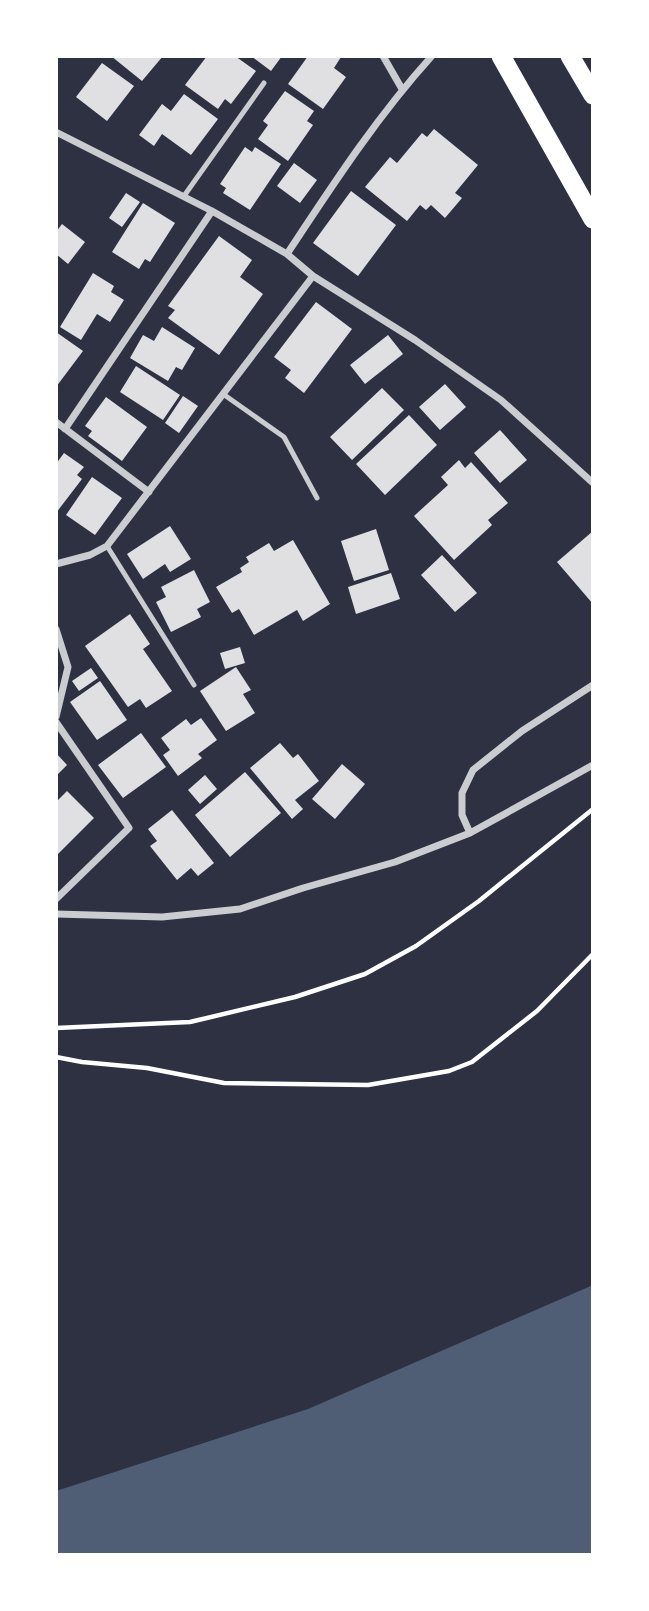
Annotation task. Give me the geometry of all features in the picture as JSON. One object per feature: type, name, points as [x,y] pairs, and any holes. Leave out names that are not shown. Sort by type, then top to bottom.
[{"type":"highway","points":[[500,56],[593,219]]},
{"type":"highway","points":[[570,56],[593,95]]},
{"type":"street","points":[[383,56],[402,89]]},
{"type":"street","points":[[287,254],[345,165],[402,89],[431,57]]},
{"type":"street","points":[[56,132],[212,211],[287,254],[313,276],[415,340],[501,400],[593,483]]},
{"type":"street","points":[[65,429],[212,211]]},
{"type":"street","points":[[56,564],[90,555],[107,546],[313,276]]},
{"type":"street","points":[[56,422],[149,492]]},
{"type":"street","points":[[56,629],[68,667],[56,719],[129,828],[56,899]]},
{"type":"street","points":[[470,833],[462,815],[462,793],[473,770],[523,731],[593,685]]},
{"type":"street","points":[[56,914],[162,917],[240,909],[395,862],[470,833],[593,765]]},
{"type":"lane","points":[[184,197],[264,83]]},
{"type":"lane","points":[[223,394],[284,437],[317,498]]},
{"type":"lane","points":[[107,546],[194,685]]},
{"type":"path","points":[[56,1028],[190,1022],[295,997],[365,974],[416,946],[480,901],[593,809]]},
{"type":"path","points":[[56,1057],[147,1068],[224,1083],[368,1085],[449,1071],[472,1062],[537,1011],[593,954]]},
{"type":"water","points":[[593,1285],[593,1555],[56,1555],[56,1491],[308,1409]]},
{"type":"building","points":[[111,56],[163,56],[142,81]]},
{"type":"building","points":[[207,56],[235,56],[256,71],[231,104],[225,99],[218,109],[185,85]]},
{"type":"building","points":[[251,56],[282,56],[271,71]]},
{"type":"building","points":[[308,56],[341,57],[334,68],[346,77],[323,109],[288,84]]},
{"type":"building","points":[[102,63],[134,86],[107,121],[76,97]]},
{"type":"building","points":[[285,91],[314,111],[307,121],[313,125],[288,161],[258,139],[268,125],[263,121]]},
{"type":"building","points":[[184,94],[218,119],[191,155],[162,134],[154,146],[139,135],[162,104],[171,111]]},
{"type":"building","points":[[434,129],[478,165],[455,193],[462,198],[445,218],[431,205],[426,210],[420,205],[407,221],[365,187],[390,157],[397,163],[422,133],[427,137]]},
{"type":"building","points":[[245,147],[252,152],[255,147],[281,164],[250,210],[223,193],[226,188],[220,184]]},
{"type":"building","points":[[294,163],[317,180],[300,203],[277,186]]},
{"type":"building","points":[[351,191],[396,225],[358,276],[313,243]]},
{"type":"building","points":[[126,193],[140,202],[122,227],[109,218]]},
{"type":"building","points":[[143,203],[175,223],[150,262],[145,259],[139,269],[112,252]]},
{"type":"building","points":[[62,224],[85,242],[68,264],[56,254],[56,232]]},
{"type":"building","points":[[219,236],[252,260],[240,277],[263,294],[219,355],[168,318],[175,310],[168,306]]},
{"type":"building","points":[[93,273],[114,286],[111,292],[124,300],[110,322],[97,314],[81,340],[60,327]]},
{"type":"building","points":[[316,302],[352,329],[304,393],[285,378],[291,370],[274,357]]},
{"type":"building","points":[[162,327],[195,348],[182,370],[176,367],[168,381],[130,358],[143,335],[154,341]]},
{"type":"building","points":[[56,332],[83,351],[56,387]]},
{"type":"building","points":[[388,335],[403,354],[365,384],[350,365]]},
{"type":"building","points":[[136,366],[180,395],[163,420],[120,392]]},
{"type":"building","points":[[445,384],[466,407],[440,430],[419,407]]},
{"type":"building","points":[[382,388],[404,410],[352,460],[330,437]]},
{"type":"building","points":[[183,396],[198,406],[179,433],[165,423]]},
{"type":"building","points":[[106,397],[147,427],[122,461],[88,436],[92,431],[85,426]]},
{"type":"building","points":[[409,415],[437,445],[385,495],[356,464]]},
{"type":"building","points":[[500,430],[527,460],[500,483],[474,453]]},
{"type":"building","points":[[64,453],[84,467],[77,475],[82,479],[56,513],[56,464]]},
{"type":"building","points":[[459,460],[465,468],[471,462],[508,503],[488,520],[492,525],[454,560],[414,516],[448,485],[441,477]]},
{"type":"building","points":[[92,477],[122,498],[95,535],[66,515]]},
{"type":"building","points":[[170,526],[191,559],[170,572],[165,564],[143,579],[127,554]]},
{"type":"building","points":[[376,529],[389,570],[354,581],[341,541]]},
{"type":"building","points":[[593,531],[593,604],[557,562]]},
{"type":"building","points":[[293,540],[330,604],[303,621],[297,610],[254,635],[239,609],[232,613],[216,587],[242,572],[240,568],[249,562],[246,557],[269,543],[274,551]]},
{"type":"building","points":[[442,555],[477,593],[455,612],[421,575]]},
{"type":"building","points":[[194,570],[210,602],[197,609],[201,617],[171,632],[156,602],[166,597],[161,587]]},
{"type":"building","points":[[391,573],[400,599],[356,614],[348,587]]},
{"type":"building","points":[[130,614],[150,644],[143,649],[172,691],[146,708],[140,699],[128,707],[85,646]]},
{"type":"building","points":[[240,647],[245,663],[225,669],[220,653]]},
{"type":"building","points":[[236,667],[251,690],[243,694],[255,713],[226,731],[200,691]]},
{"type":"building","points":[[91,668],[98,678],[79,691],[72,681]]},
{"type":"building","points":[[100,681],[127,720],[97,740],[70,702]]},
{"type":"building","points":[[201,718],[217,740],[198,754],[202,758],[178,776],[163,755],[170,750],[161,738],[186,719],[191,725]]},
{"type":"building","points":[[141,733],[166,767],[123,798],[98,765]]},
{"type":"building","points":[[280,743],[293,758],[298,754],[319,781],[295,800],[303,809],[292,819],[250,768]]},
{"type":"building","points":[[56,753],[67,765],[56,776]]},
{"type":"building","points":[[342,764],[365,784],[335,819],[312,799]]},
{"type":"building","points":[[245,772],[281,813],[230,857],[195,815]]},
{"type":"building","points":[[205,775],[217,789],[200,804],[188,790]]},
{"type":"building","points":[[67,791],[94,818],[56,856],[56,802]]},
{"type":"building","points":[[172,810],[214,863],[198,876],[191,868],[177,880],[150,846],[157,841],[148,829]]}]
